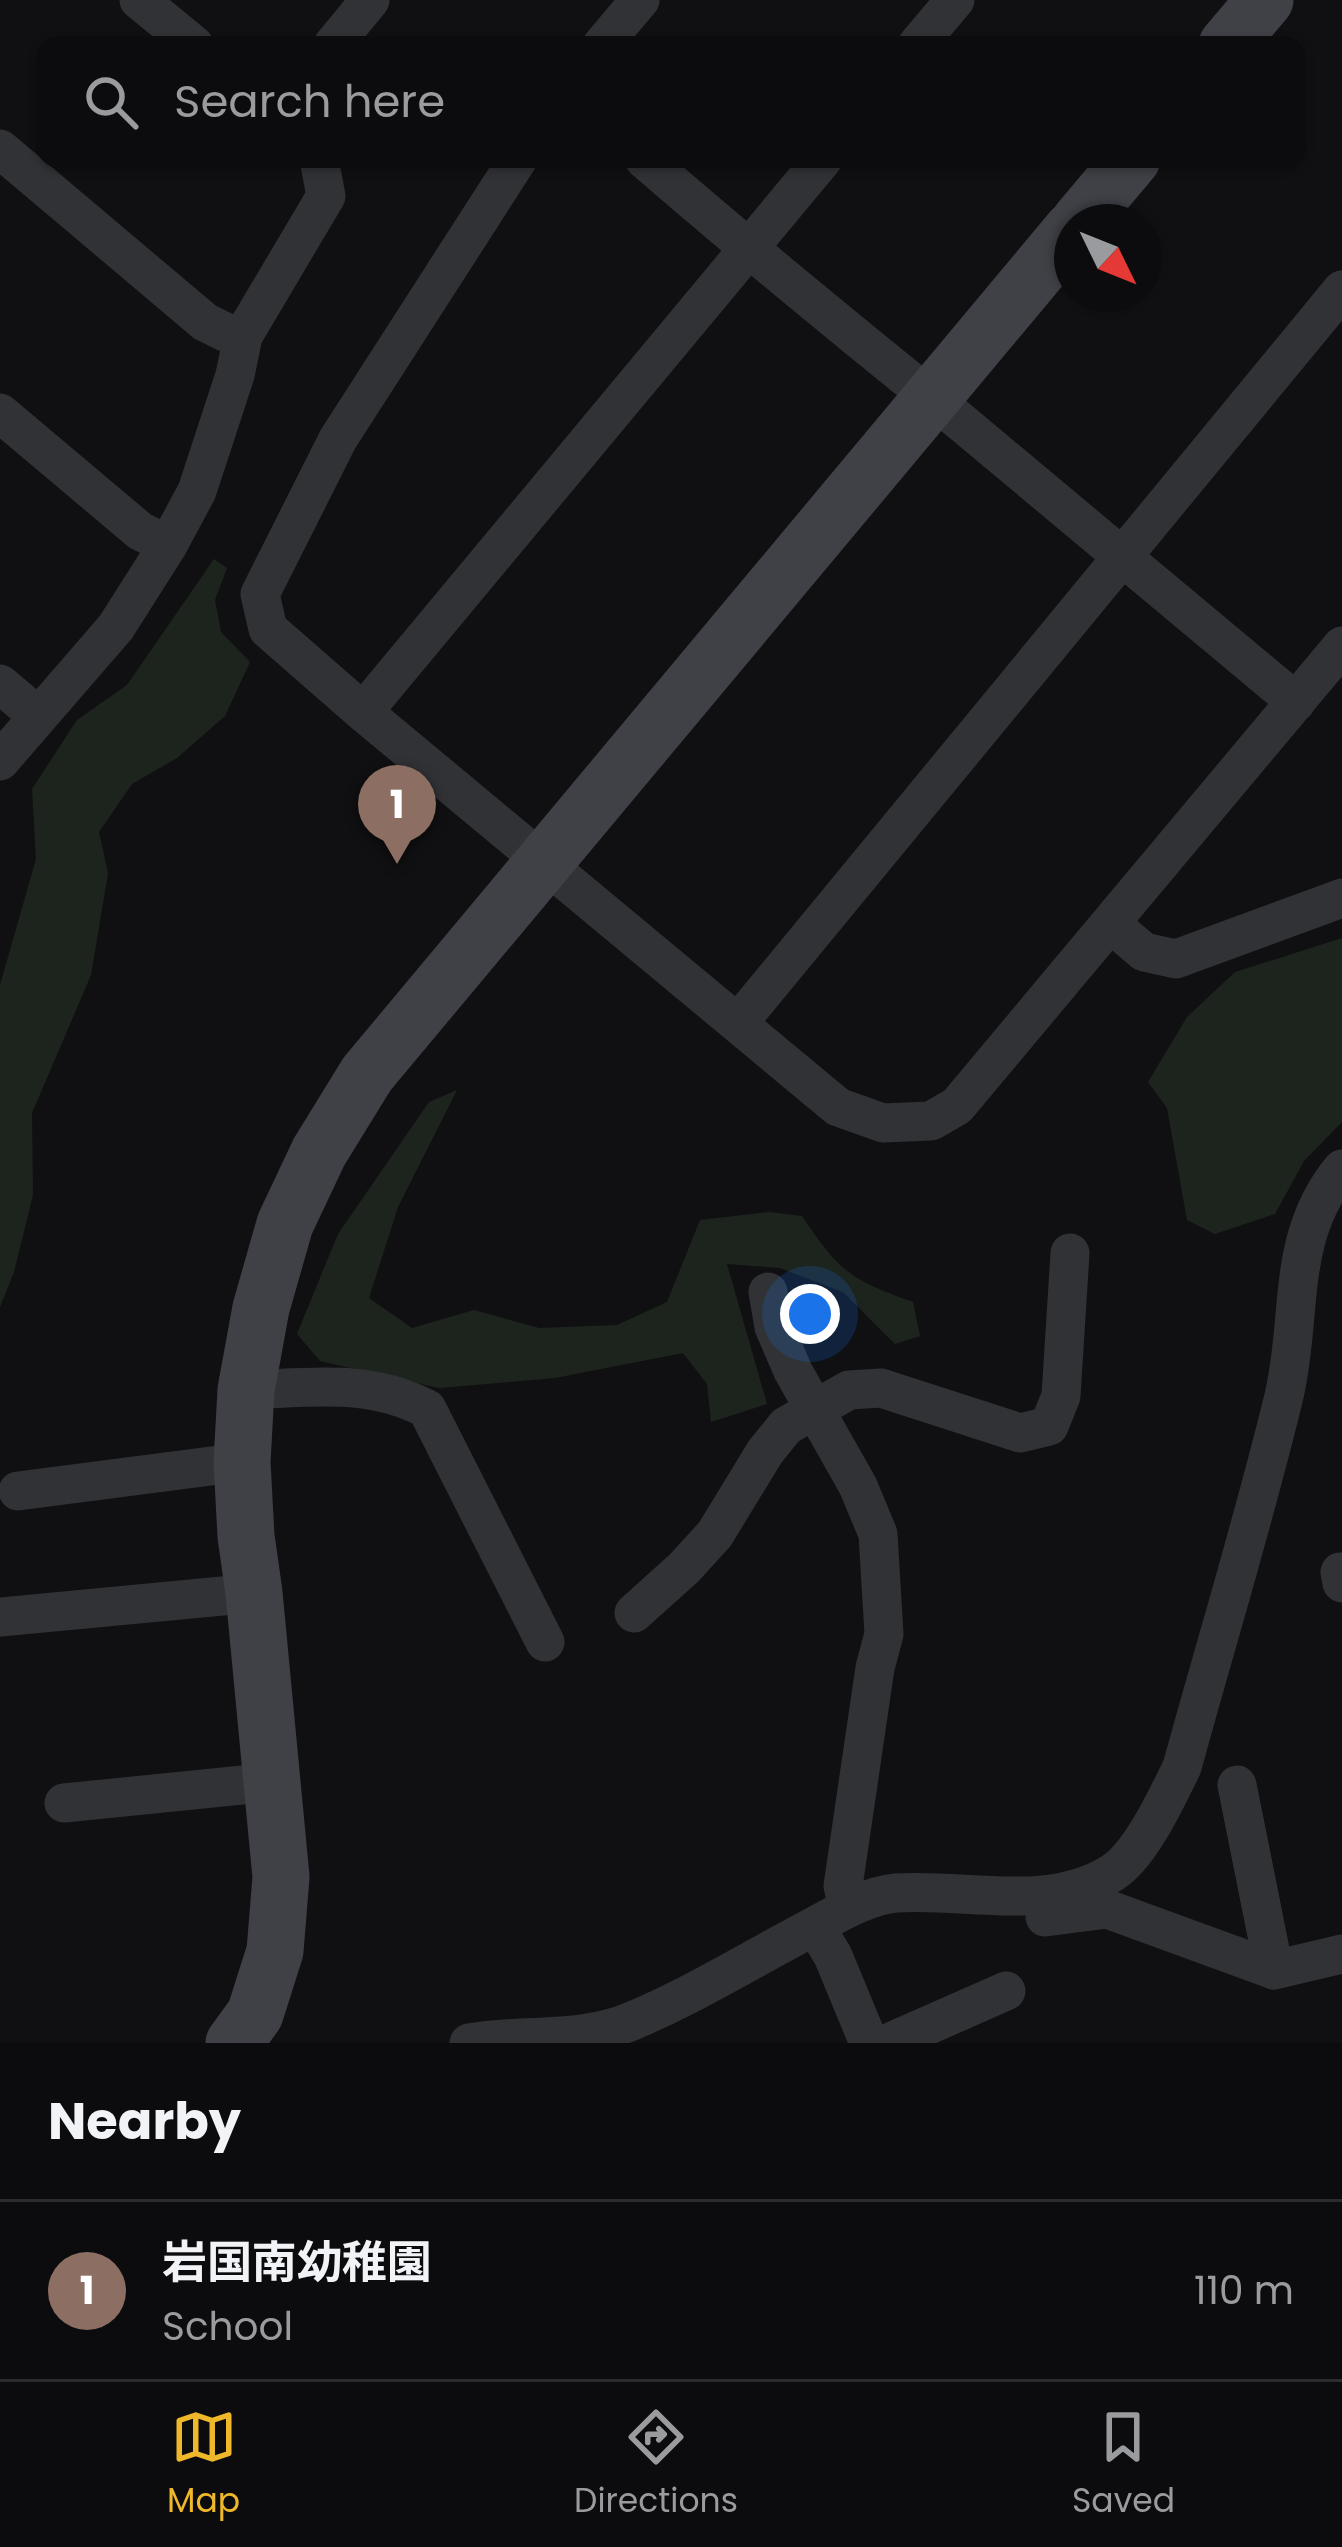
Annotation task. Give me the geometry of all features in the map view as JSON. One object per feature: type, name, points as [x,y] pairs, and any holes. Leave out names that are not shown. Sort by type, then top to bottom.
[{"type":"street","points":[[139,0],[183,36]]},
{"type":"street","points":[[340,36],[370,0]]},
{"type":"street","points":[[610,36],[640,0]]},
{"type":"street","points":[[925,36],[955,0]]},
{"type":"street","points":[[1235,36],[1265,0]]},
{"type":"street","points":[[0,149],[205,322],[243,336]]},
{"type":"street","points":[[0,761],[116,626],[168,545],[196,491],[235,375],[243,336],[326,196],[321,168]]},
{"type":"street","points":[[512,168],[338,439],[260,594],[268,629],[838,1107],[883,1123],[931,1121],[957,1106],[1342,646]]},
{"type":"street","points":[[654,168],[1295,702]]},
{"type":"street","points":[[363,712],[816,168]]},
{"type":"street","points":[[1094,204],[1124,168]]},
{"type":"street","points":[[251,2033],[275,1951],[281,1876],[242,1462],[246,1390],[260,1308],[285,1224],[319,1152],[367,1075],[1054,251]]},
{"type":"street","points":[[739,1022],[1342,290]]},
{"type":"street","points":[[0,413],[140,531],[168,545]]},
{"type":"street","points":[[0,684],[38,716]]},
{"type":"street","points":[[1111,924],[1144,952],[1176,959],[1342,898]]},
{"type":"street","points":[[469,2043],[592,2034],[629,2023],[832,1917],[890,1893],[1017,1896],[1076,1890],[1116,1871],[1154,1824],[1182,1767],[1286,1390],[1296,1288],[1311,1219],[1342,1169]]},
{"type":"street","points":[[634,1613],[715,1534],[786,1426],[849,1390],[881,1388],[1020,1432],[1049,1426],[1061,1396],[1070,1253]]},
{"type":"street","points":[[768,1292],[774,1327],[793,1372],[859,1486],[878,1534],[884,1634],[843,1886],[832,1917],[832,1956],[869,2043]]},
{"type":"street","points":[[246,1390],[357,1386],[427,1409],[545,1642]]},
{"type":"street","points":[[18,1491],[242,1462]]},
{"type":"street","points":[[0,1618],[254,1593]]},
{"type":"street","points":[[64,1803],[272,1782]]},
{"type":"street","points":[[1237,1785],[1274,1970]]},
{"type":"street","points":[[928,1893],[956,1914],[1010,1921],[1107,1910],[1274,1970],[1342,1954]]},
{"type":"street","points":[[888,2043],[1006,1991]]},
{"type":"shaded area","points":[[214,559],[227,568],[215,600],[221,632],[250,662],[225,716],[177,758],[132,784],[99,832],[108,873],[91,975],[32,1113],[33,1195],[0,1307],[0,985],[36,859],[32,789],[77,720],[127,685]]},
{"type":"shaded area","points":[[1342,938],[1342,1122],[1304,1161],[1275,1214],[1215,1234],[1187,1220],[1167,1108],[1148,1082],[1187,1017],[1235,972]]},
{"type":"shaded area","points":[[457,1090],[398,1207],[369,1298],[412,1328],[474,1310],[539,1328],[617,1325],[667,1302],[700,1220],[769,1212],[802,1216],[848,1271],[913,1302],[920,1336],[895,1344],[843,1292],[780,1268],[727,1264],[767,1404],[711,1422],[707,1384],[683,1353],[555,1378],[439,1388],[320,1361],[297,1334],[338,1234],[429,1102]]},
{"type":"place","name":"岩国南幼稚園","points":[[397,864]]}]
